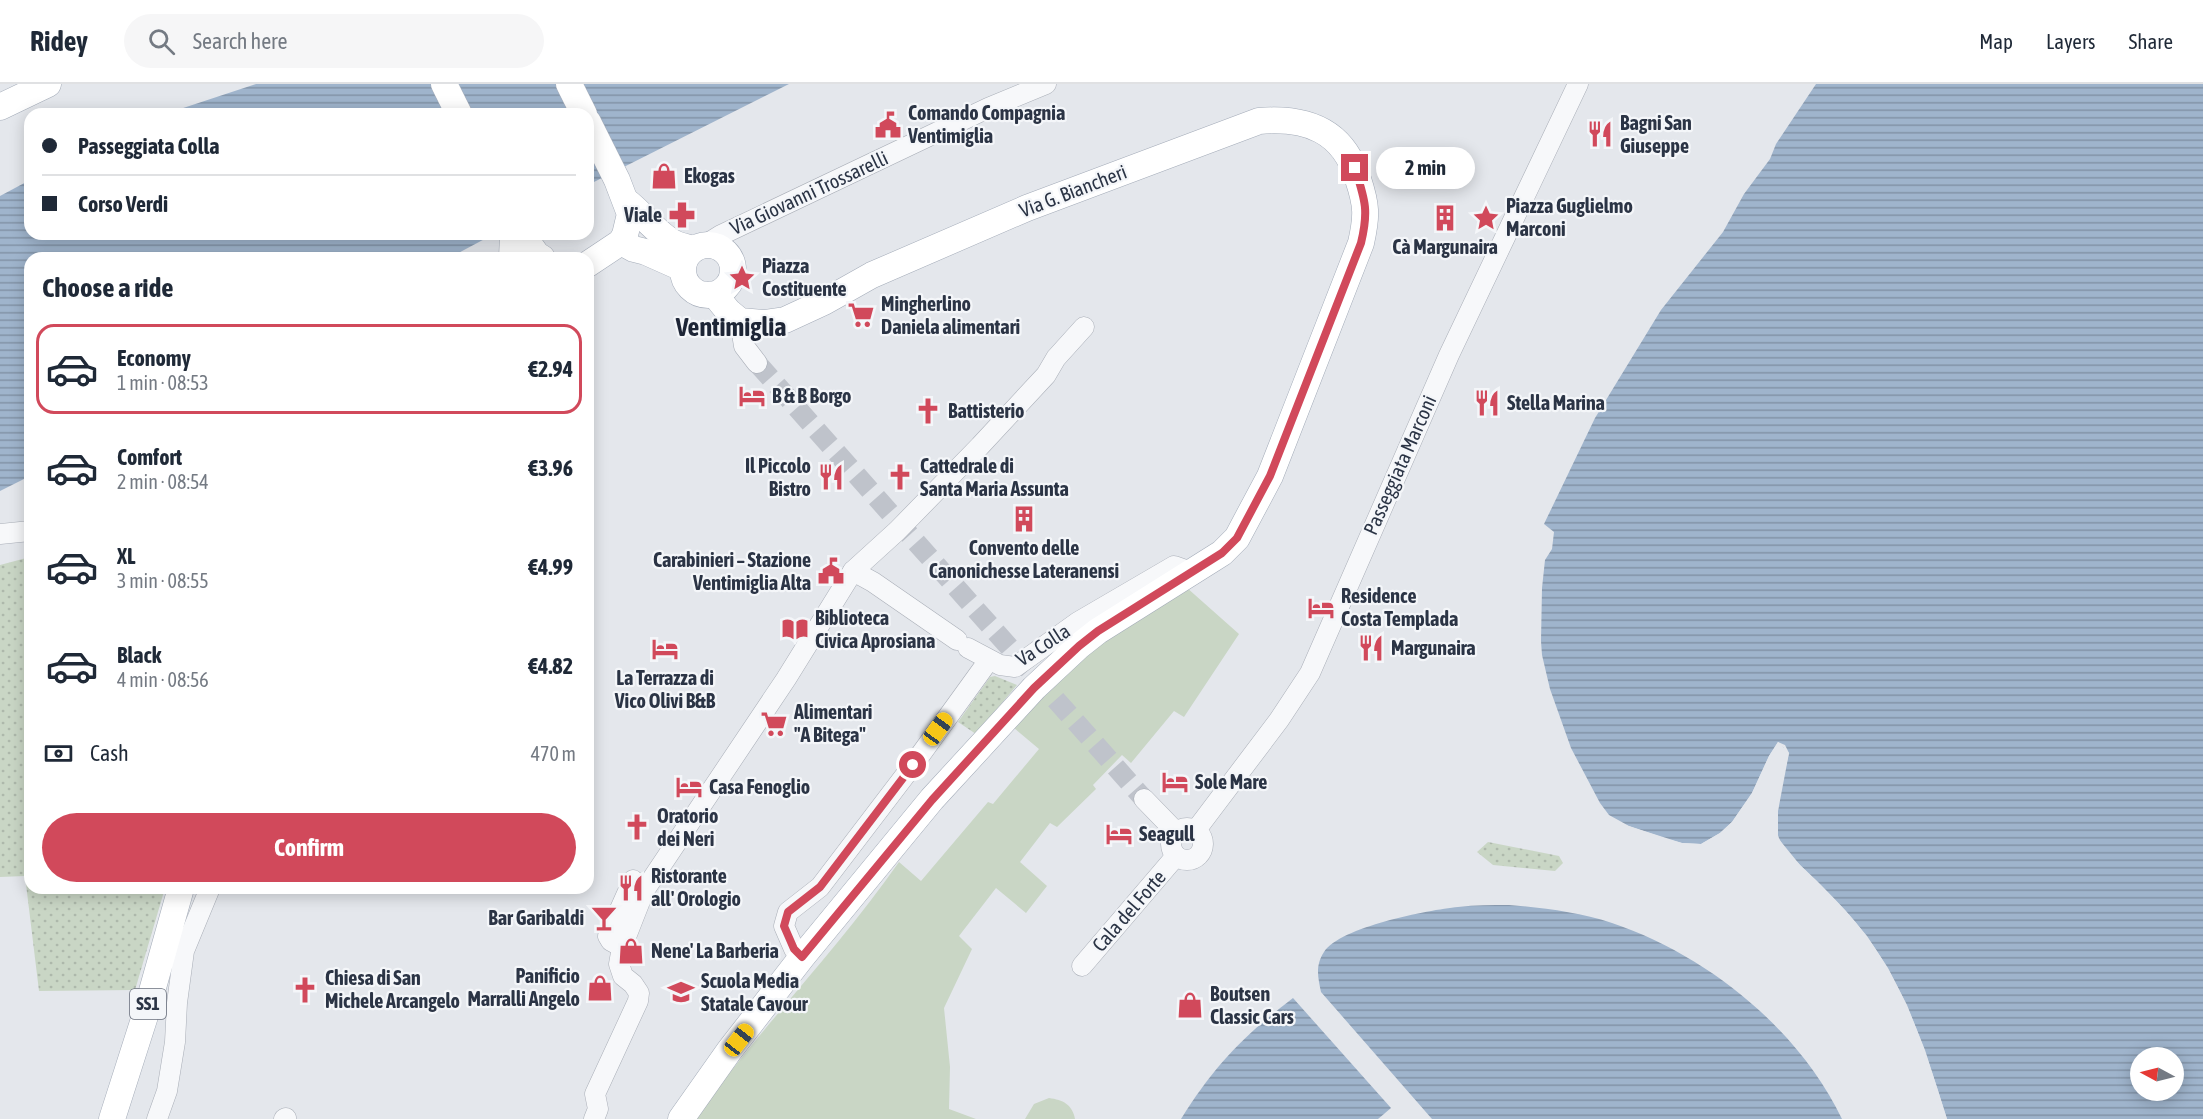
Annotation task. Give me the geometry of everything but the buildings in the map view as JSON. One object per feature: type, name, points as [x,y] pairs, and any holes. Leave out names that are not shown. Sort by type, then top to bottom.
[{"type":"main road","points":[[0,107],[48,84]]},
{"type":"main road","points":[[444,84],[456,108]]},
{"type":"main road","points":[[569,84],[581,108]]},
{"type":"main road","name":"Via G. Biancheri","points":[[681,1119],[729,1051],[802,957],[932,800],[1034,688],[1098,631],[1222,553],[1237,538],[1270,476],[1361,243],[1367,217],[1364,197],[1355,168],[1346,150],[1329,134],[1306,124],[1279,119],[1259,122],[1027,208],[872,275],[824,302],[785,320],[765,323],[740,321]]},
{"type":"main road","points":[[594,135],[630,214],[626,236],[594,260]]},
{"type":"main road","points":[[621,190],[660,232],[693,254]]},
{"type":"main road","points":[[527,240],[536,252]]},
{"type":"main road","points":[[621,242],[646,252],[693,254],[717,246],[733,263],[730,284],[724,291],[716,295],[703,296],[691,290],[684,280],[693,254]]},
{"type":"main road","points":[[716,295],[728,312],[740,321]]},
{"type":"main road","name":"SS1","points":[[112,1119],[145,1016],[179,894]]},
{"type":"street","name":"Via Giovanni Trossarelli","points":[[693,254],[721,235],[988,108],[1046,84]]},
{"type":"street","name":"Passeggiata Marconi","points":[[1196,830],[1280,720],[1310,673],[1449,355],[1578,84]]},
{"type":"street","points":[[740,321],[744,346],[757,363]]},
{"type":"street","points":[[594,1119],[598,1109],[595,1094],[631,1021],[639,993],[623,976],[619,964],[622,947],[644,891],[781,688],[853,571],[897,531],[980,446],[1046,375],[1075,334],[1084,327]]},
{"type":"street","points":[[0,534],[24,532]]},
{"type":"street","name":"Va Colla","points":[[853,571],[989,660],[1000,665],[1015,667],[1078,622],[1143,582],[1174,566],[1191,572]]},
{"type":"street","points":[[802,957],[794,949],[784,926],[788,912],[820,887],[989,660]]},
{"type":"street","points":[[1144,799],[1176,832]]},
{"type":"street","points":[[1186,828],[1196,830],[1202,839],[1202,849],[1199,854],[1186,860],[1176,856],[1171,842],[1176,832],[1186,828]]},
{"type":"street","name":"Cala del Forte","points":[[1082,966],[1176,856]]},
{"type":"street","points":[[157,1119],[168,1091],[184,951],[208,894]]},
{"type":"green space","points":[[24,559],[24,876],[0,877],[0,565]]},
{"type":"green space","points":[[1186,587],[1239,634],[1184,717],[1174,711],[1131,763],[1122,755],[1093,785],[1096,789],[1057,827],[1050,823],[1020,862],[1047,886],[1026,913],[996,888],[959,936],[972,949],[944,1008],[950,1067],[949,1109],[976,1119],[695,1119],[719,1086],[849,928],[899,862],[921,881],[988,802],[993,804],[1039,749],[1014,728],[1036,700],[1122,623]]},
{"type":"green space","points":[[995,676],[1017,685],[976,734],[958,722],[990,677]]},
{"type":"green space","points":[[1488,842],[1559,856],[1563,863],[1555,871],[1493,865],[1477,852]]},
{"type":"green space","points":[[27,894],[163,894],[135,990],[39,991]]},
{"type":"green space","points":[[1049,1098],[1066,1104],[1072,1110],[1075,1119],[1025,1119],[1034,1104]]},
{"type":"water","points":[[256,84],[789,84],[594,182],[594,108],[183,108]]},
{"type":"water","points":[[1816,84],[2203,84],[2203,1119],[1947,1119],[1932,1071],[1894,979],[1855,922],[1790,855],[1779,838],[1778,809],[1789,753],[1778,742],[1752,793],[1732,822],[1720,833],[1701,844],[1667,839],[1629,826],[1609,815],[1600,803],[1571,748],[1550,689],[1542,655],[1542,588],[1545,560],[1552,549],[1554,532],[1544,524],[1595,418],[1661,310],[1723,232],[1744,194],[1770,159],[1776,144]]},
{"type":"water","points":[[24,183],[24,240],[483,240],[460,252],[24,252],[24,479],[0,491],[0,196]]},
{"type":"water","points":[[1509,905],[1561,911],[1612,923],[1682,954],[1715,975],[1775,1025],[1801,1054],[1842,1119],[1432,1119],[1321,992],[1318,976],[1319,962],[1324,952],[1333,943],[1347,935],[1386,921],[1444,909]]},
{"type":"water","points":[[1293,998],[1391,1108],[1378,1119],[1181,1119],[1218,1067],[1259,1025]]},
{"type":"pier","points":[[1778,742],[1785,745],[1789,753],[1778,811],[1778,838],[1800,865],[1845,910],[1867,936],[1888,968],[1907,1005],[1925,1050],[1947,1119],[1944,1119],[1922,1051],[1904,1007],[1885,970],[1843,912],[1798,867],[1776,839],[1775,811],[1786,754],[1783,747],[1779,746],[1772,757],[1755,794],[1734,824],[1721,836],[1702,846],[1682,846],[1666,842],[1628,829],[1616,822],[1682,843],[1701,844],[1720,833],[1732,822],[1752,793]]},
{"type":"tunnel","points":[[757,363],[1144,799]]},
{"type":"place","name":"Comando Compagnia Ventimiglia","points":[[888,125]]},
{"type":"place","name":"Bagni San Giuseppe","points":[[1600,134]]},
{"type":"place","name":"Ekogas","points":[[664,176]]},
{"type":"place","name":"Viale","points":[[682,215]]},
{"type":"place","name":"Cà Margunaira","points":[[1445,218]]},
{"type":"place","name":"Piazza Guglielmo Marconi","points":[[1486,218]]},
{"type":"place","name":"Piazza Costituente","points":[[742,278]]},
{"type":"place","name":"Mingherlino Daniela alimentari","points":[[861,315]]},
{"type":"place","name":"B & B Borgo","points":[[752,396]]},
{"type":"place","name":"Stella Marina","points":[[1487,403]]},
{"type":"place","name":"Battisterio","points":[[928,411]]},
{"type":"place","name":"Il Piccolo Bistro","points":[[831,477]]},
{"type":"place","name":"Cattedrale di Santa Maria Assunta","points":[[900,477]]},
{"type":"place","name":"Convento delle Canonichesse Lateranensi","points":[[1024,519]]},
{"type":"place","name":"Carabinieri – Stazione Ventimiglia Alta","points":[[831,571]]},
{"type":"place","name":"Residence Costa Templada","points":[[1321,608]]},
{"type":"place","name":"Biblioteca Civica Aprosiana","points":[[795,629]]},
{"type":"place","name":"Margunaira","points":[[1371,648]]},
{"type":"place","name":"La Terrazza di Vico Olivi B&B","points":[[665,649]]},
{"type":"place","name":"Alimentari \"A Bitega\"","points":[[774,724]]},
{"type":"place","name":"Sole Mare","points":[[1175,782]]},
{"type":"place","name":"Casa Fenoglio","points":[[689,787]]},
{"type":"place","name":"Oratorio dei Neri","points":[[637,827]]},
{"type":"place","name":"Seagull","points":[[1119,834]]},
{"type":"place","name":"Ristorante all' Orologio","points":[[631,888]]},
{"type":"place","name":"Bar Garibaldi","points":[[604,918]]},
{"type":"place","name":"Nene' La Barberia","points":[[631,951]]},
{"type":"place","name":"Panificio Marralli Angelo","points":[[600,988]]},
{"type":"place","name":"Chiesa di San Michele Arcangelo","points":[[305,990]]},
{"type":"place","name":"Scuola Media Statale Cavour","points":[[681,992]]},
{"type":"place","name":"Boutsen Classic Cars","points":[[1190,1005]]},
{"type":"district","name":"Ventimiglia","points":[[731,327]]},
{"type":"route","points":[[913,765],[820,887],[788,912],[784,926],[794,949],[802,957],[932,800],[1034,688],[1098,631],[1222,553],[1237,538],[1270,476],[1361,243],[1367,217],[1364,197],[1355,168]]}]
